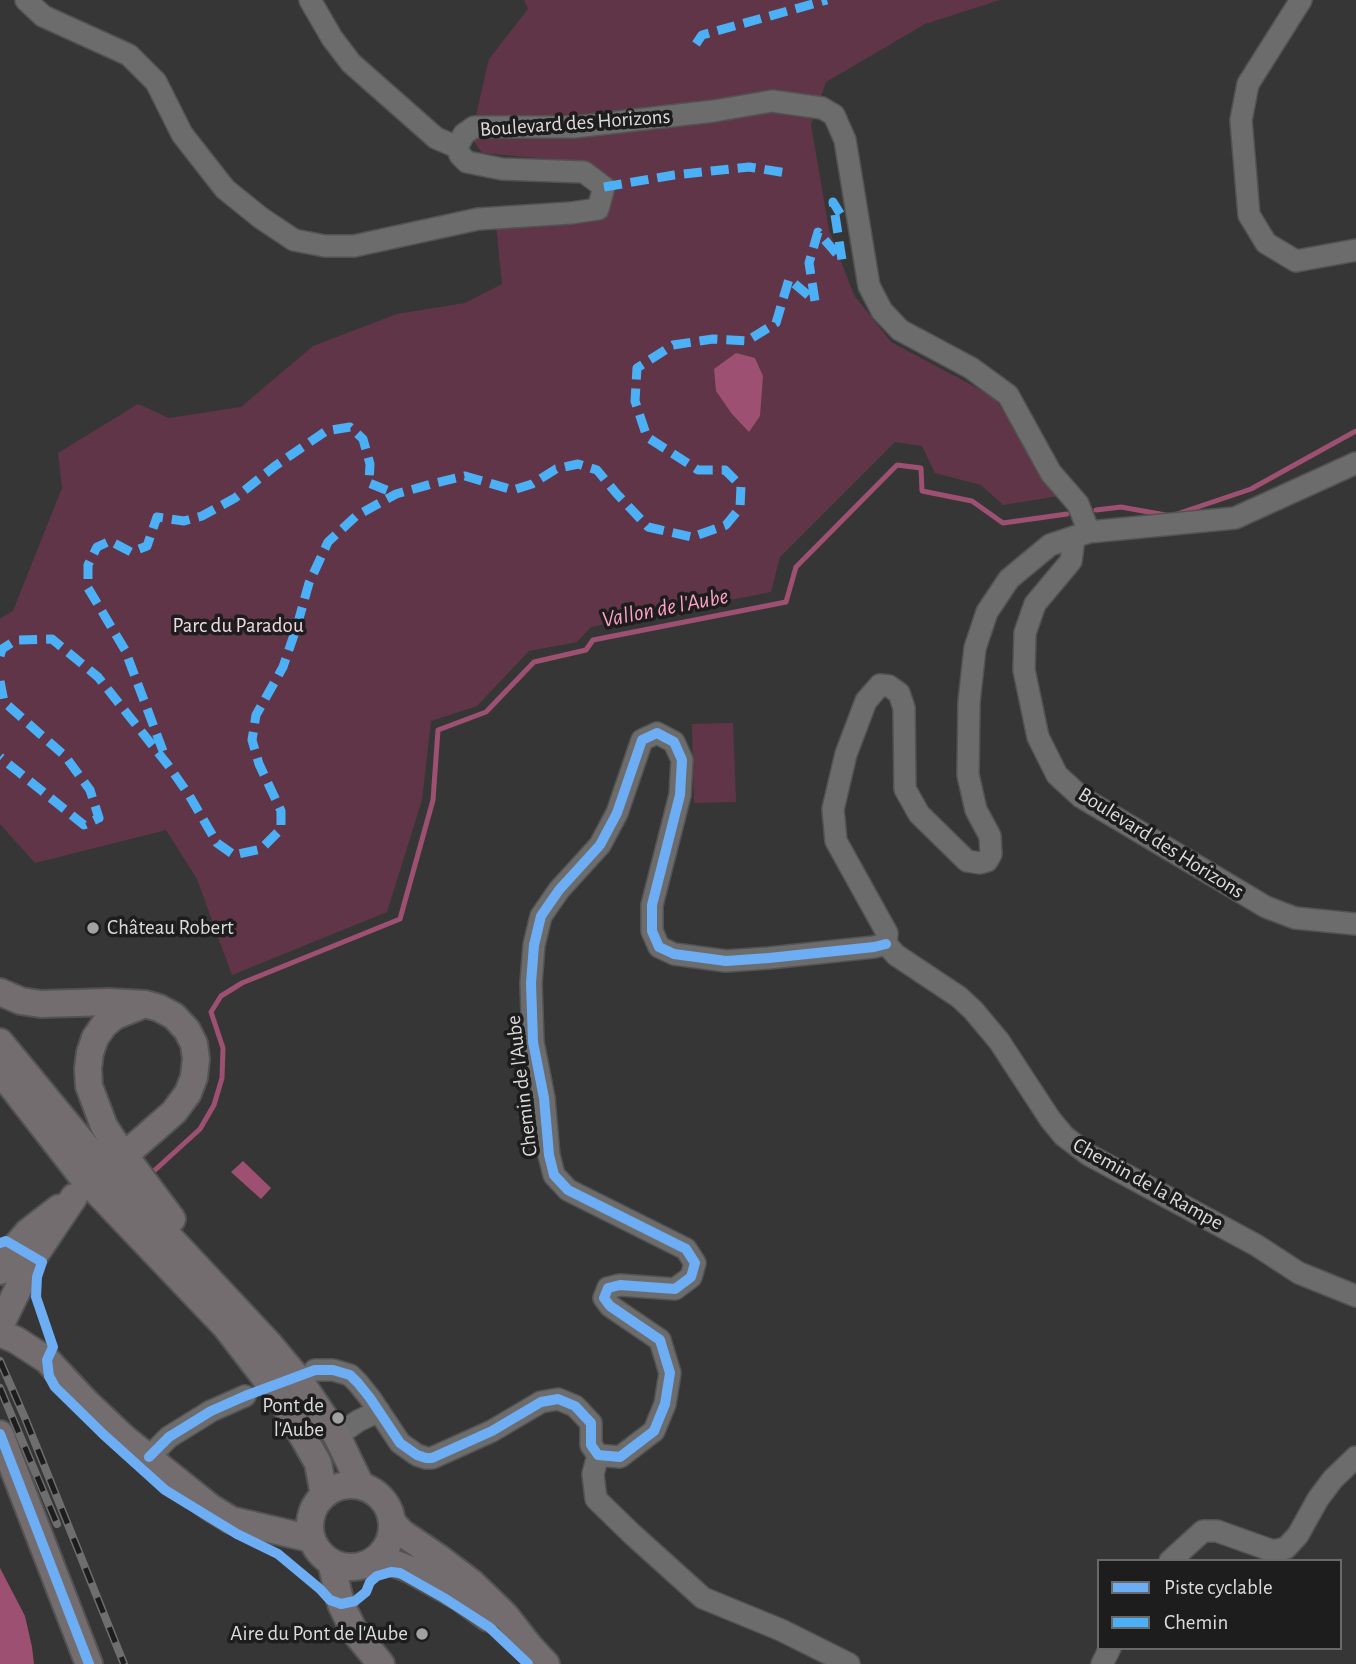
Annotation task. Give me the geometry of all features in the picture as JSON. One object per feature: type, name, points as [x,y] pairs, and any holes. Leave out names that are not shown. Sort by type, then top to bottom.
[{"type":"main road","points":[[0,992],[41,1004],[145,1004],[174,1016],[187,1030],[194,1044],[196,1059],[194,1077],[188,1093],[174,1112],[134,1147]]},
{"type":"main road","points":[[145,1004],[115,1016],[94,1038],[88,1069],[89,1087],[104,1126],[311,1395],[337,1436],[361,1486]]},
{"type":"main road","points":[[0,1042],[97,1160],[270,1345]]},
{"type":"main road","points":[[0,1071],[80,1175],[226,1327],[260,1371],[283,1402],[318,1462],[324,1495]]},
{"type":"main road","points":[[0,1271],[28,1231],[74,1197],[33,1258],[1,1325],[16,1340],[47,1360],[124,1438],[210,1507],[230,1520],[312,1539]]},
{"type":"main road","points":[[0,1434],[89,1664]]},
{"type":"main road","points":[[342,1486],[361,1486],[379,1497],[388,1508],[392,1522],[402,1533],[472,1583],[505,1615],[538,1655],[461,1598],[409,1569],[369,1562],[351,1567],[331,1562],[319,1553],[310,1531],[312,1516],[319,1501],[324,1495],[342,1486]]},
{"type":"main road","points":[[377,1659],[355,1608],[358,1578],[388,1543],[392,1522]]},
{"type":"main road","points":[[331,1562],[341,1604],[354,1631],[377,1659]]},
{"type":"street","name":"Boulevard des Horizons","points":[[26,0],[43,16],[129,55],[156,82],[182,134],[225,189],[294,240],[325,246],[354,246],[478,219],[597,209],[604,187],[584,173],[502,169],[467,162],[457,147],[464,134],[474,127],[574,127],[714,111],[772,101],[822,108],[834,115],[845,140],[869,286],[882,311],[900,330],[971,368],[1008,395],[1051,473],[1079,504],[1081,535],[1071,561],[1035,604],[1025,633],[1024,670],[1038,737],[1057,775],[1081,797],[1266,908],[1295,918],[1356,925]]},
{"type":"street","points":[[310,0],[332,38],[351,63],[436,138],[457,147]]},
{"type":"street","points":[[1301,0],[1248,83],[1241,120],[1249,215],[1266,243],[1296,261],[1356,250]]},
{"type":"street","points":[[886,944],[887,933],[836,841],[833,809],[846,754],[866,701],[880,685],[889,686],[899,692],[904,708],[905,789],[919,814],[967,861],[987,861],[990,854],[990,836],[976,810],[968,775],[969,702],[975,648],[987,612],[1009,579],[1050,545],[1081,535],[1234,518],[1356,463]]},
{"type":"street","name":"Chemin de l'Aube","points":[[598,1455],[620,1457],[654,1431],[665,1404],[670,1373],[660,1340],[610,1306],[604,1298],[608,1288],[620,1285],[675,1289],[691,1277],[695,1263],[686,1249],[568,1190],[554,1175],[549,1155],[544,1098],[533,1042],[531,983],[534,945],[541,916],[559,890],[600,845],[617,813],[642,740],[657,733],[674,742],[682,760],[680,795],[652,905],[652,931],[659,947],[674,954],[726,961],[886,944]]},
{"type":"street","name":"Chemin de la Rampe","points":[[886,944],[896,955],[960,997],[973,1010],[999,1041],[1049,1119],[1080,1149],[1256,1245],[1299,1273],[1356,1296]]},
{"type":"street","points":[[315,1370],[333,1370],[350,1375],[400,1443],[426,1458],[432,1458],[492,1431],[541,1402],[558,1399],[575,1406],[591,1423],[591,1445],[598,1455],[593,1474],[596,1500],[632,1534],[703,1598],[781,1630],[849,1664]]},
{"type":"street","points":[[149,1457],[169,1437],[211,1411],[245,1396]]},
{"type":"street","points":[[337,1436],[358,1421],[379,1411]]},
{"type":"street","points":[[1172,1559],[1203,1531],[1217,1531],[1273,1551],[1286,1548],[1298,1535],[1318,1499],[1333,1479],[1356,1457]]},
{"type":"green space","name":"Parc du Paradou","points":[[524,0],[1000,0],[925,24],[826,82],[811,125],[829,230],[854,295],[891,342],[994,397],[1059,496],[1003,505],[981,485],[935,473],[922,446],[895,442],[780,557],[771,592],[591,627],[577,642],[529,651],[477,706],[431,721],[422,800],[387,912],[232,975],[197,879],[166,830],[35,863],[0,824],[0,619],[13,611],[62,488],[58,453],[138,404],[169,418],[241,407],[313,346],[397,314],[465,303],[502,284],[496,225],[608,215],[617,183],[590,163],[482,153],[471,137],[489,59],[528,9]]},
{"type":"green space","points":[[733,723],[736,802],[694,803],[692,724]]},
{"type":"shaded area","points":[[736,353],[755,358],[763,376],[760,416],[749,432],[716,391],[714,369]]},
{"type":"shaded area","points":[[243,1161],[271,1188],[261,1199],[231,1172]]},
{"type":"shaded area","points":[[0,1568],[25,1616],[34,1664],[0,1664]]},
{"type":"waterway","points":[[1096,510],[1121,507],[1171,516],[1251,489],[1356,431]]},
{"type":"waterway","name":"Vallon de l'Aube","points":[[155,1170],[200,1129],[214,1105],[222,1078],[223,1048],[211,1012],[221,996],[242,983],[400,919],[433,800],[438,730],[486,712],[534,662],[586,650],[593,640],[786,602],[796,567],[897,465],[921,468],[922,491],[972,501],[1003,523],[1067,514]]},
{"type":"railway","points":[[0,1361],[124,1664]]},
{"type":"railway","points":[[0,1388],[57,1524]]},
{"type":"marked path","points":[[696,44],[702,35],[827,0]]},
{"type":"marked path","points":[[604,187],[674,175],[749,167],[787,173]]},
{"type":"marked path","points":[[0,656],[2,649],[16,640],[52,639],[98,677],[168,765],[217,843],[234,855],[261,849],[281,829],[281,811],[259,764],[252,740],[256,715],[283,667],[309,583],[328,542],[356,516],[396,494],[465,476],[513,490],[532,484],[556,469],[578,464],[597,470],[648,527],[692,537],[726,525],[740,508],[741,486],[725,470],[698,470],[647,437],[635,401],[637,368],[673,345],[713,339],[747,341],[776,323],[789,279],[815,301],[809,263],[818,232],[842,260],[833,202],[844,220]]},
{"type":"marked path","points":[[163,751],[125,650],[88,588],[88,565],[97,547],[110,541],[131,552],[147,546],[157,517],[184,521],[202,516],[235,498],[326,431],[350,427],[363,439],[370,464],[369,483],[396,494]]},
{"type":"marked path","points":[[0,681],[4,702],[65,756],[90,790],[99,818],[84,825],[0,757]]},
{"type":"cycle path","points":[[149,1457],[169,1437],[211,1411],[315,1370],[333,1370],[350,1375],[370,1398],[400,1443],[426,1458],[432,1458],[492,1431],[541,1402],[558,1399],[575,1406],[591,1423],[591,1445],[598,1455],[620,1457],[654,1431],[665,1404],[670,1373],[660,1340],[610,1306],[604,1298],[608,1288],[620,1285],[675,1289],[691,1277],[695,1263],[686,1249],[568,1190],[554,1175],[549,1155],[544,1098],[533,1042],[531,983],[534,945],[541,916],[559,890],[600,845],[617,813],[642,740],[657,733],[674,742],[682,760],[680,795],[652,905],[652,931],[659,947],[674,954],[726,961],[886,944]]},
{"type":"cycle path","points":[[0,1243],[6,1241],[42,1262],[37,1277],[36,1297],[53,1347],[47,1360],[49,1376],[55,1387],[165,1490],[237,1534],[278,1554],[330,1600],[341,1604],[355,1601],[366,1592],[370,1582],[377,1576],[391,1572],[400,1573],[489,1627],[528,1664]]},
{"type":"cycle path","points":[[0,1434],[89,1664]]},
{"type":"place","name":"Château Robert","points":[[93,928]]},
{"type":"place","name":"Pont de l'Aube","points":[[338,1418]]},
{"type":"place","name":"Aire du Pont de l'Aube","points":[[422,1634]]}]
